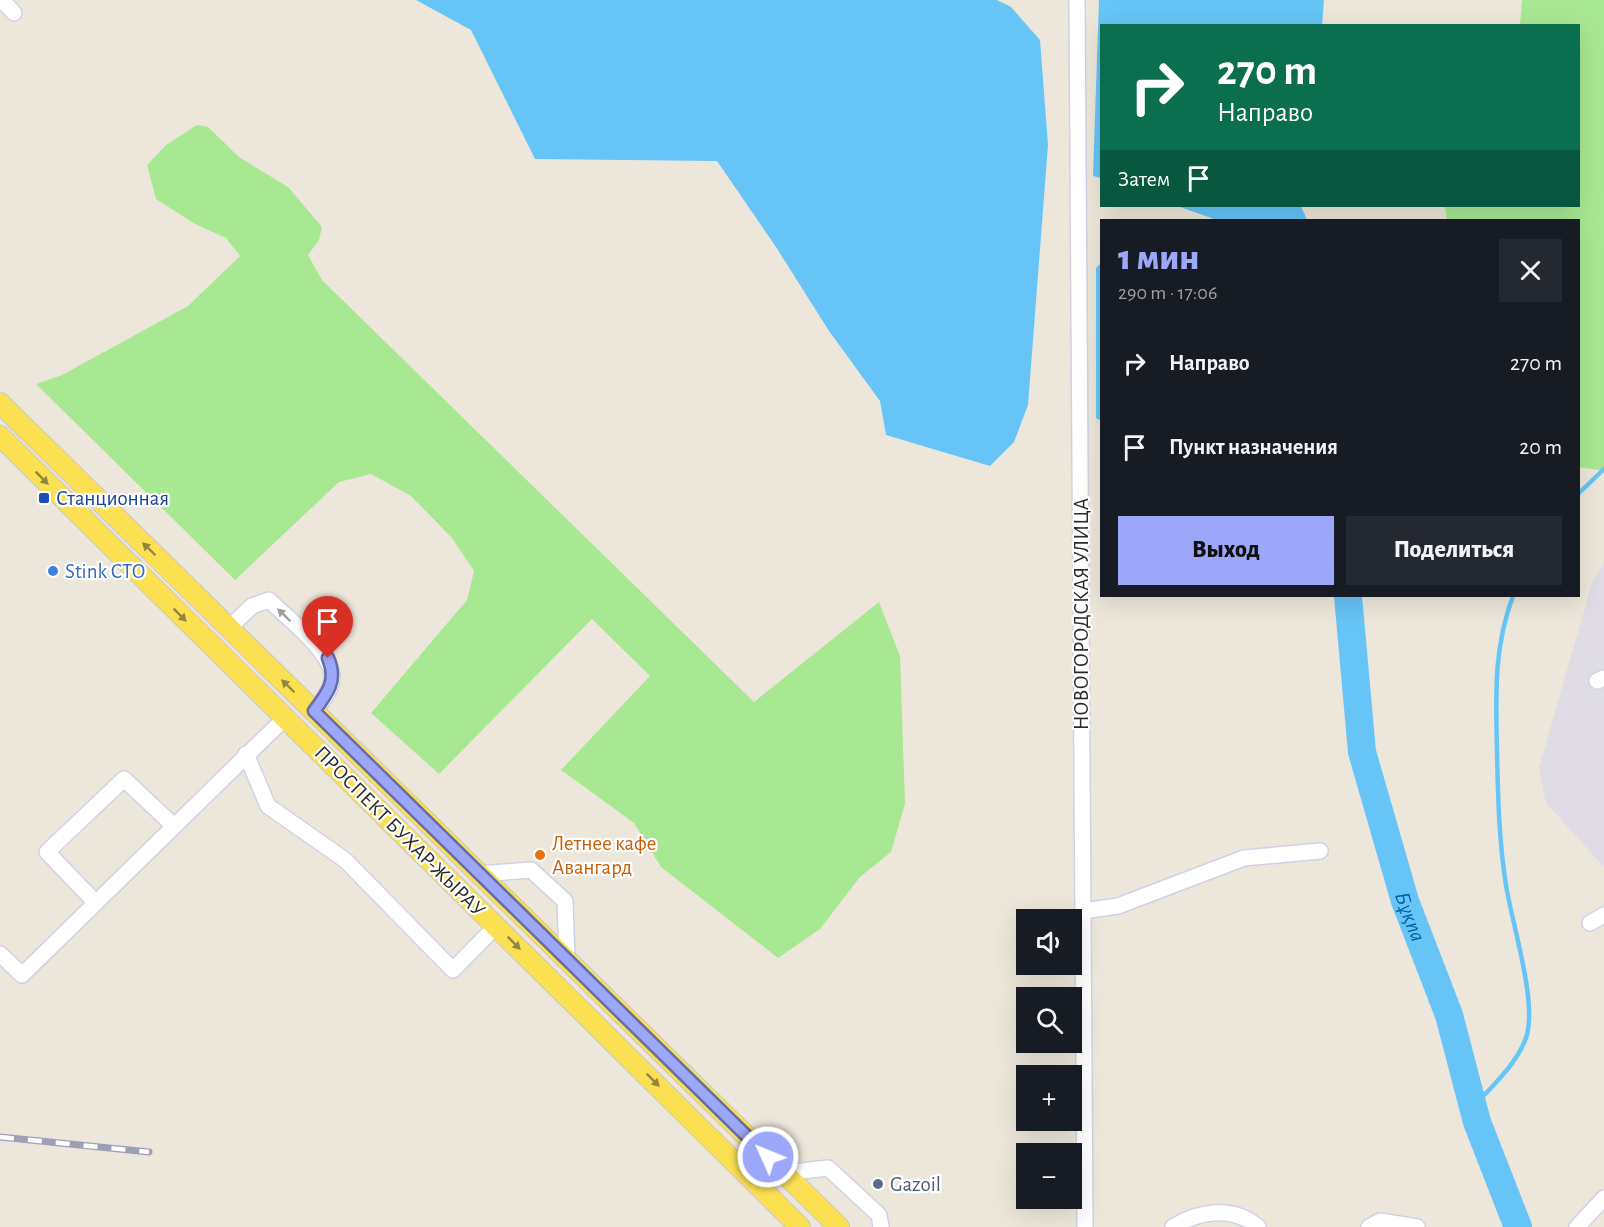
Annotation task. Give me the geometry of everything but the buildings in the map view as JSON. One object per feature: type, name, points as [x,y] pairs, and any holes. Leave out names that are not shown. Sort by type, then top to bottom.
[{"type":"main road","name":"ПРОСПЕКТ БУХАР-ЖЫРАУ","points":[[0,404],[839,1227]]},
{"type":"main road","name":"ПРОСПЕКТ БУХАР-ЖЫРАУ","points":[[0,436],[800,1227]]},
{"type":"main road","points":[[496,926],[514,908]]},
{"type":"street","points":[[2,0],[14,13]]},
{"type":"street","name":"НОВОГОРОДСКАЯ УЛИЦА","points":[[1077,0],[1085,1227]]},
{"type":"street","points":[[229,628],[252,606],[269,600],[328,658],[332,680],[329,691],[314,711]]},
{"type":"street","points":[[0,954],[22,975],[285,718]]},
{"type":"street","points":[[246,754],[268,806],[345,861],[453,970],[496,926]]},
{"type":"street","points":[[96,903],[47,852],[124,779],[174,826]]},
{"type":"street","points":[[1083,911],[1118,906],[1244,858],[1320,851]]},
{"type":"street","points":[[479,874],[531,870],[564,901],[567,960]]},
{"type":"street","points":[[1590,923],[1604,915]]},
{"type":"street","points":[[784,1173],[828,1168],[879,1215],[881,1227]]},
{"type":"street","points":[[1577,1227],[1604,1198]]},
{"type":"street","points":[[1173,1227],[1186,1219],[1204,1214],[1229,1213],[1236,1222],[1258,1227]]},
{"type":"street","points":[[1368,1227],[1380,1221],[1417,1227]]},
{"type":"shaded area","points":[[1604,563],[1604,867],[1546,803],[1539,768],[1593,580]]},
{"type":"green space","points":[[1522,0],[1604,0],[1604,471],[1580,467],[1580,219],[1447,219],[1445,207],[1580,207],[1580,24],[1520,24]]},
{"type":"green space","points":[[197,125],[208,127],[239,157],[288,187],[322,227],[319,240],[308,255],[322,280],[754,702],[879,602],[900,656],[905,804],[891,852],[860,877],[820,929],[778,958],[661,867],[634,823],[561,770],[650,676],[592,619],[439,774],[371,713],[467,600],[474,571],[452,538],[411,496],[371,474],[339,482],[235,580],[36,384],[62,375],[188,306],[240,256],[226,238],[195,224],[156,199],[147,165],[166,145]]},
{"type":"water","points":[[416,0],[997,0],[1011,7],[1040,40],[1048,145],[1028,405],[1014,442],[990,466],[886,435],[880,401],[829,331],[776,247],[717,161],[535,159],[471,30]]},
{"type":"water","points":[[1099,0],[1324,0],[1322,24],[1100,24],[1100,178],[1093,176]]},
{"type":"water","points":[[1180,207],[1301,207],[1307,219],[1214,219]]},
{"type":"water","points":[[1100,264],[1100,420],[1096,418],[1096,268]]},
{"type":"waterway","points":[[1580,492],[1604,469]]},
{"type":"waterway","name":"Бұқпа","points":[[1348,597],[1362,752],[1405,901],[1449,1015],[1477,1122],[1518,1227]]},
{"type":"waterway","points":[[1473,1107],[1503,1075],[1516,1057],[1526,1038],[1529,1023],[1527,984],[1509,901],[1498,803],[1497,673],[1502,635],[1513,597]]},
{"type":"railway","points":[[0,1137],[149,1152]]},
{"type":"place","name":"Станционная","points":[[44,498]]},
{"type":"place","name":"Stink СТО","points":[[53,571]]},
{"type":"place","name":"Летнее кафе Авангард","points":[[540,855]]},
{"type":"place","name":"Gazoil","points":[[878,1184]]},
{"type":"route","points":[[328,658],[332,680],[329,691],[314,711],[768,1157]]}]
